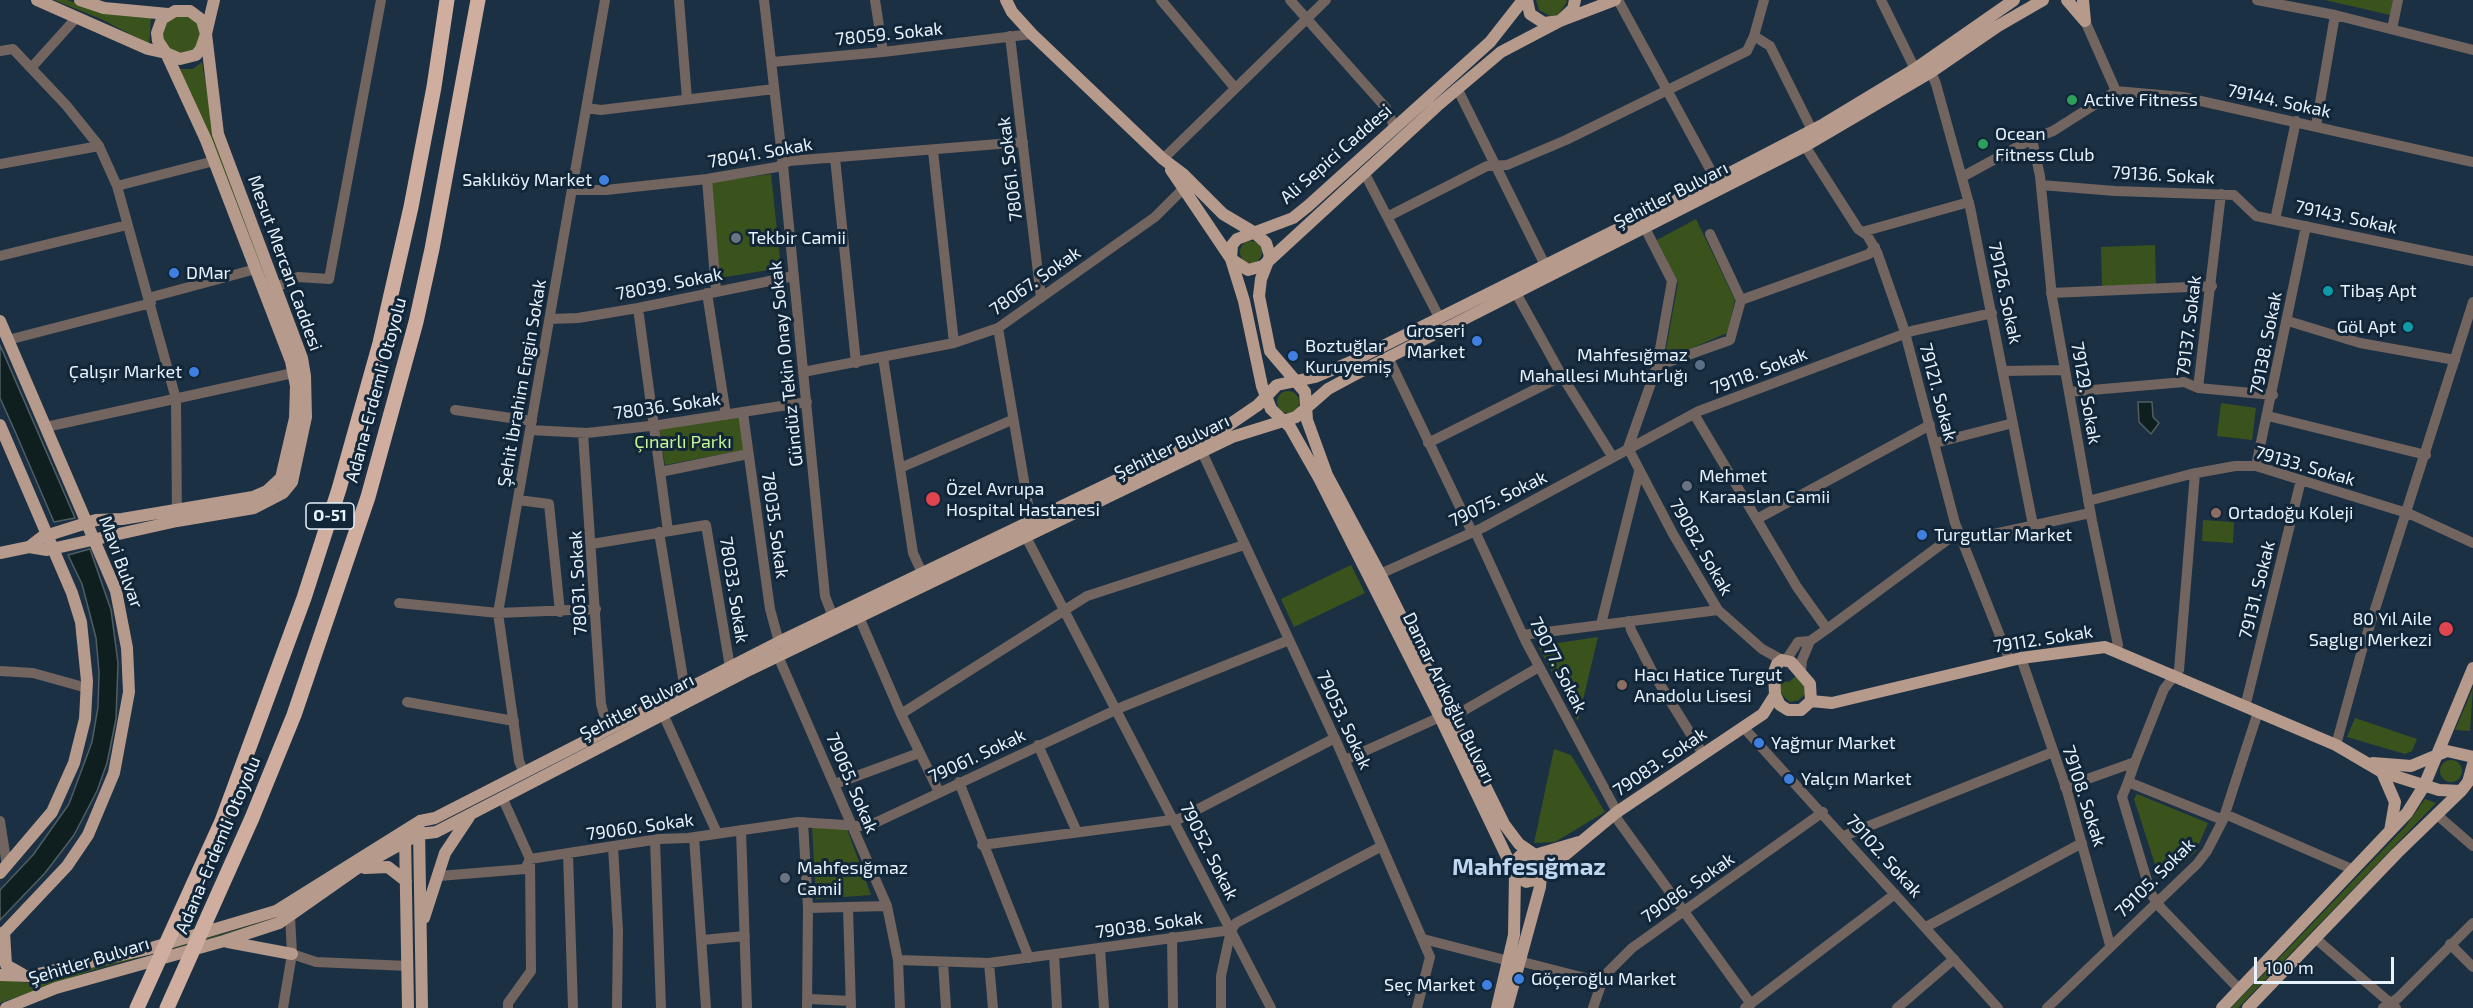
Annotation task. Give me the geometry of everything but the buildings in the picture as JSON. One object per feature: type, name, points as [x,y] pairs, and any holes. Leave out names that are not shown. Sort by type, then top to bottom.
[{"type":"highway","name":"Adana-Erdemli Otoyolu","points":[[137,1008],[226,810],[304,598],[339,489],[380,343],[411,207],[434,87],[447,0]]},
{"type":"highway","name":"Adana-Erdemli Otoyolu","points":[[167,1008],[240,848],[294,715],[368,497],[413,332],[432,249],[478,0]]},
{"type":"main road","points":[[38,0],[148,49],[180,59],[196,55],[201,49],[206,34],[202,20],[190,11],[182,10],[168,14],[115,10],[80,0]]},
{"type":"main road","points":[[166,53],[158,41],[157,33],[162,19],[168,14],[176,0]]},
{"type":"main road","name":"Mesut Mercan Caddesi","points":[[29,547],[48,536],[96,520],[254,508],[283,493],[292,482],[306,417],[307,392],[302,358],[218,134],[206,34],[214,0]]},
{"type":"main road","points":[[1006,0],[1012,12],[1032,34],[1163,159],[1187,185],[1223,214],[1266,243],[1270,256],[1261,279],[1259,296],[1266,340],[1276,362],[1305,392],[1307,407],[1296,417],[1282,421],[1275,416],[1266,396],[1242,292],[1231,259],[1187,185]]},
{"type":"main road","points":[[1525,0],[1530,14],[1544,23],[1560,21],[1573,9],[1575,0]]},
{"type":"main road","name":"Ali Sepici Caddesi","points":[[1251,232],[1293,218],[1490,42],[1525,0]]},
{"type":"main road","name":"Ali Sepici Caddesi","points":[[1268,262],[1457,88],[1509,47],[1560,21],[1617,0]]},
{"type":"main road","name":"Şehitler Bulvarı","points":[[1294,381],[1316,377],[1353,362],[1812,130],[1915,69],[2014,0]]},
{"type":"main road","name":"Şehitler Bulvarı","points":[[1307,407],[1328,389],[1388,357],[1805,146],[1930,72],[1998,26],[2043,0]]},
{"type":"main road","points":[[2067,0],[2085,21]]},
{"type":"main road","points":[[2083,0],[2085,21]]},
{"type":"main road","name":"Mesut Mercan Caddesi","points":[[29,547],[54,548],[95,539],[176,515],[253,496],[267,491],[281,478],[295,418],[293,373],[214,161],[166,53]]},
{"type":"main road","points":[[1231,259],[1232,245],[1237,238],[1251,232]]},
{"type":"main road","points":[[1231,259],[1248,270],[1259,269],[1268,262]]},
{"type":"main road","name":"Mavi Bulvar","points":[[0,321],[116,591],[127,648],[129,692],[121,746],[114,772],[88,835],[67,866],[2,935]]},
{"type":"main road","points":[[1266,396],[1277,385],[1294,381]]},
{"type":"main road","name":"Şehitler Bulvarı","points":[[0,975],[29,976],[148,949],[234,926],[276,911],[435,818],[608,729],[779,642],[923,575],[1223,429],[1258,405],[1266,396]]},
{"type":"main road","name":"Damar Arıkoğlu Bulvarı","points":[[1307,407],[1309,427],[1327,475],[1380,574],[1515,874],[1514,961],[1507,1008]]},
{"type":"main road","name":"Şehitler Bulvarı","points":[[419,827],[436,832],[778,656],[1241,433],[1282,421]]},
{"type":"main road","name":"Damar Arıkoğlu Bulvarı","points":[[1282,421],[1290,427],[1314,469],[1504,824],[1519,844],[1535,855]]},
{"type":"main road","points":[[0,424],[54,548],[81,622],[87,688],[85,719],[70,773],[52,812],[3,865]]},
{"type":"main road","points":[[0,553],[29,547]]},
{"type":"main road","name":"79112. Sokak","points":[[1811,701],[1832,703],[2015,660],[2075,650],[2113,648],[2336,745],[2382,772],[2424,786],[2467,789]]},
{"type":"main road","points":[[1763,714],[1801,710],[1811,701],[1810,684],[1801,672],[1784,660],[1777,664],[1774,672],[1775,695],[1780,705],[1788,710]]},
{"type":"main road","points":[[2222,1008],[2414,804],[2424,786],[2473,668]]},
{"type":"main road","points":[[1763,714],[1775,695]]},
{"type":"main road","name":"79083. Sokak","points":[[1542,873],[1617,812],[1763,714]]},
{"type":"main road","points":[[2369,763],[2410,766],[2447,751],[2473,758]]},
{"type":"main road","points":[[2248,1008],[2436,814],[2467,789],[2473,764]]},
{"type":"main road","points":[[2382,772],[2395,802],[2390,832]]},
{"type":"main road","points":[[421,925],[452,840],[474,812]]},
{"type":"main road","points":[[419,827],[422,1008]]},
{"type":"main road","points":[[405,835],[408,1008]]},
{"type":"main road","name":"Şehitler Bulvarı","points":[[6,1008],[56,988],[224,941],[279,923],[405,835]]},
{"type":"main road","points":[[1535,855],[1541,861],[1542,873],[1531,882],[1521,881],[1515,874],[1513,866],[1517,857],[1526,853],[1535,855],[1579,842]]},
{"type":"main road","points":[[356,870],[388,867],[406,881]]},
{"type":"main road","name":"Damar Arıkoğlu Bulvarı","points":[[1497,1008],[1542,873]]},
{"type":"main road","points":[[2,935],[6,965],[29,976]]},
{"type":"main road","points":[[224,941],[292,954]]},
{"type":"street","points":[[265,294],[298,277],[329,279],[381,0]]},
{"type":"street","name":"Şehit İbrahim Engin Sokak","points":[[524,772],[519,761],[498,613],[574,190],[605,0]]},
{"type":"street","points":[[679,0],[687,99]]},
{"type":"street","name":"Gündüz Tekin Onay Sokak","points":[[764,0],[783,165],[825,596],[833,617]]},
{"type":"street","points":[[875,0],[883,52]]},
{"type":"street","points":[[1161,0],[1235,88]]},
{"type":"street","points":[[1290,0],[1386,108],[1394,126]]},
{"type":"street","points":[[1163,159],[1326,0]]},
{"type":"street","points":[[1617,0],[1716,180]]},
{"type":"street","points":[[1389,216],[1486,166],[1507,165],[1566,140],[1747,51],[1754,36],[1764,0]]},
{"type":"street","points":[[1881,0],[1915,69]]},
{"type":"street","points":[[2257,0],[2290,2],[2473,50]]},
{"type":"street","points":[[2392,29],[2398,0]]},
{"type":"street","points":[[2316,126],[2335,15]]},
{"type":"street","points":[[32,67],[77,17]]},
{"type":"street","points":[[1962,177],[2032,139],[2053,131],[2116,91],[2085,21]]},
{"type":"street","name":"78059. Sokak","points":[[772,62],[883,52],[1032,34]]},
{"type":"street","name":"78061. Sokak","points":[[1010,36],[1041,298]]},
{"type":"street","points":[[1754,36],[1770,46],[1812,130]]},
{"type":"street","points":[[0,51],[13,49],[32,67],[99,146],[117,186],[176,399],[176,515]]},
{"type":"street","name":"79126. Sokak","points":[[1930,72],[1936,84],[1969,202],[2033,525]]},
{"type":"street","points":[[1457,88],[1545,266]]},
{"type":"street","points":[[587,108],[601,110],[774,89]]},
{"type":"street","name":"79144. Sokak","points":[[2116,91],[2183,97],[2473,162]]},
{"type":"street","name":"79143. Sokak","points":[[2296,122],[2275,220],[2473,261]]},
{"type":"street","name":"79129. Sokak","points":[[2032,139],[2041,185],[2051,293],[2090,513],[2118,645],[2113,648]]},
{"type":"street","name":"78041. Sokak","points":[[574,190],[606,190],[707,179],[783,165],[789,161],[1023,142]]},
{"type":"street","points":[[0,164],[99,146]]},
{"type":"street","name":"79121. Sokak","points":[[1805,146],[1862,232],[1875,247],[1905,334],[1960,536],[2015,660]]},
{"type":"street","points":[[933,151],[954,343]]},
{"type":"street","points":[[835,158],[856,363]]},
{"type":"street","points":[[117,186],[214,161]]},
{"type":"street","points":[[1364,172],[1389,216],[1440,319]]},
{"type":"street","points":[[707,179],[712,292],[726,415]]},
{"type":"street","name":"78067. Sokak","points":[[803,372],[954,343],[998,328],[1155,217],[1187,185]]},
{"type":"street","name":"79136. Sokak","points":[[2041,185],[2115,191],[2234,195],[2256,216],[2275,220]]},
{"type":"street","name":"79137. Sokak","points":[[2221,194],[2212,286],[2198,388],[2273,395]]},
{"type":"street","points":[[1862,232],[1969,202]]},
{"type":"street","points":[[0,256],[128,225]]},
{"type":"street","name":"79138. Sokak","points":[[2256,466],[2273,395],[2306,226]]},
{"type":"street","points":[[1628,448],[1657,366],[1672,281],[1645,228]]},
{"type":"street","points":[[1657,366],[1730,340],[1741,300],[1710,234]]},
{"type":"street","points":[[1741,300],[1869,254],[1875,247]]},
{"type":"street","points":[[8,340],[256,269]]},
{"type":"street","name":"78039. Sokak","points":[[550,319],[578,318],[638,308],[794,276]]},
{"type":"street","points":[[2051,293],[2212,286]]},
{"type":"street","points":[[1516,293],[1562,376],[1612,456]]},
{"type":"street","points":[[638,308],[660,472],[664,531],[686,690]]},
{"type":"street","points":[[2336,745],[2362,650],[2472,309]]},
{"type":"street","name":"79118. Sokak","points":[[1628,448],[1694,414],[1905,334],[1992,312]]},
{"type":"street","points":[[2288,321],[2360,343],[2455,360]]},
{"type":"street","points":[[998,328],[1031,522]]},
{"type":"street","points":[[883,357],[913,553],[923,575]]},
{"type":"street","name":"79077. Sokak","points":[[1388,357],[1523,635],[1617,812],[1618,820],[1684,911],[1748,1006]]},
{"type":"street","points":[[2004,371],[2065,370]]},
{"type":"street","points":[[46,427],[293,373]]},
{"type":"street","points":[[1428,443],[1562,376]]},
{"type":"street","points":[[2069,392],[2184,382],[2198,388]]},
{"type":"street","name":"78036. Sokak","points":[[455,410],[531,426],[583,433],[654,426],[807,402]]},
{"type":"street","name":"78035. Sokak","points":[[743,413],[770,609],[779,642]]},
{"type":"street","points":[[1694,414],[1797,587],[1827,629]]},
{"type":"street","points":[[2268,416],[2426,455]]},
{"type":"street","points":[[900,468],[1012,420]]},
{"type":"street","points":[[1935,443],[2013,423]]},
{"type":"street","points":[[1757,519],[1930,425]]},
{"type":"street","name":"78031. Sokak","points":[[583,433],[601,704],[608,729]]},
{"type":"street","name":"79075. Sokak","points":[[1380,574],[1547,494],[1628,448]]},
{"type":"street","name":"79082. Sokak","points":[[1628,448],[1639,472],[1718,610],[1762,649]]},
{"type":"street","name":"79053. Sokak","points":[[1202,452],[1345,760],[1431,957],[1417,1008]]},
{"type":"street","points":[[660,472],[748,454]]},
{"type":"street","name":"79133. Sokak","points":[[2088,501],[2195,473],[2235,466],[2256,466],[2407,513],[2473,543]]},
{"type":"street","points":[[1601,624],[1639,472]]},
{"type":"street","points":[[2195,473],[2180,670],[2173,675],[2164,689],[2122,797],[2150,892],[2239,989]]},
{"type":"street","name":"79131. Sokak","points":[[2245,707],[2301,480]]},
{"type":"street","points":[[518,500],[549,504],[560,612]]},
{"type":"street","points":[[1762,649],[1784,660],[1798,642],[1810,641],[1960,536],[2033,525],[2090,513]]},
{"type":"street","name":"78033. Sokak","points":[[592,544],[706,525],[730,667]]},
{"type":"street","name":"79052. Sokak","points":[[1026,537],[1272,1008]]},
{"type":"street","points":[[901,714],[1087,596],[1244,545]]},
{"type":"street","points":[[399,603],[498,613],[596,609]]},
{"type":"street","points":[[1523,635],[1718,610]]},
{"type":"street","points":[[859,617],[901,714],[939,792]]},
{"type":"street","points":[[1629,621],[1631,630],[1653,673],[1703,754]]},
{"type":"street","name":"79061. Sokak","points":[[851,824],[861,826],[877,822],[1115,710],[1289,640]]},
{"type":"street","points":[[1801,672],[1802,660],[1810,641]]},
{"type":"street","points":[[1762,649],[1774,672]]},
{"type":"street","name":"79065. Sokak","points":[[778,656],[887,906],[898,960],[900,1008]]},
{"type":"street","name":"79108. Sokak","points":[[2015,660],[2066,787],[2110,945]]},
{"type":"street","points":[[1345,760],[1446,718],[1539,667]]},
{"type":"street","points":[[0,671],[33,673],[87,688]]},
{"type":"street","points":[[407,702],[514,721]]},
{"type":"street","name":"79105. Sokak","points":[[2047,1008],[2110,945],[2197,864],[2215,839],[2258,712]]},
{"type":"street","points":[[663,714],[717,832]]},
{"type":"street","name":"79102. Sokak","points":[[1744,728],[1823,812],[1998,1008]]},
{"type":"street","points":[[982,845],[1174,820],[1335,738]]},
{"type":"street","points":[[1038,745],[1077,832]]},
{"type":"street","points":[[1844,836],[2053,752]]},
{"type":"street","points":[[835,784],[919,753]]},
{"type":"street","points":[[2066,787],[2135,762]]},
{"type":"street","points":[[959,782],[982,845],[1029,958]]},
{"type":"street","points":[[2128,782],[2224,817],[2354,870]]},
{"type":"street","points":[[502,797],[530,859],[531,971],[508,1003],[508,1008]]},
{"type":"street","name":"79086. Sokak","points":[[1593,1008],[1601,982],[1632,948],[1823,812]]},
{"type":"street","points":[[2436,814],[2473,846]]},
{"type":"street","points":[[0,821],[3,865]]},
{"type":"street","points":[[803,822],[808,908],[808,1004],[851,1004],[848,907]]},
{"type":"street","name":"79060. Sokak","points":[[439,876],[525,869],[530,859],[717,832],[803,822],[851,824]]},
{"type":"street","points":[[741,830],[747,1008]]},
{"type":"street","points":[[694,837],[706,1008]]},
{"type":"street","points":[[655,840],[661,1008]]},
{"type":"street","points":[[1926,927],[2082,843]]},
{"type":"street","name":"79038. Sokak","points":[[898,960],[990,963],[1231,930],[1236,923],[1382,846]]},
{"type":"street","points":[[613,847],[618,931],[618,1008]]},
{"type":"street","points":[[568,854],[573,1008]]},
{"type":"street","points":[[1748,1006],[1895,894]]},
{"type":"street","points":[[808,908],[887,906]]},
{"type":"street","points":[[283,1008],[292,954],[290,916]]},
{"type":"street","points":[[2315,938],[2390,1006],[2473,923]]},
{"type":"street","points":[[1221,1008],[1221,976],[1231,930]]},
{"type":"street","points":[[702,940],[745,936]]},
{"type":"street","points":[[1172,938],[1173,1008]]},
{"type":"street","points":[[1423,939],[1601,982]]},
{"type":"street","points":[[2450,944],[2473,967]]},
{"type":"street","points":[[1100,948],[1104,1008]]},
{"type":"street","points":[[292,954],[316,962],[408,966]]},
{"type":"street","points":[[1054,954],[1057,1008]]},
{"type":"street","points":[[1897,1008],[1954,959]]},
{"type":"street","points":[[943,962],[946,1008]]},
{"type":"street","points":[[990,963],[993,1008]]},
{"type":"green space","points":[[54,0],[67,0],[104,12],[151,17],[149,44],[101,19]]},
{"type":"green space","points":[[1536,0],[1566,0],[1567,2],[1558,15],[1550,16],[1539,10]]},
{"type":"green space","points":[[2325,0],[2393,0],[2390,15]]},
{"type":"green space","points":[[182,16],[195,22],[201,35],[195,48],[182,54],[169,48],[163,35],[169,22]]},
{"type":"green space","points":[[202,62],[215,138],[270,281],[265,282],[180,69],[193,69]]},
{"type":"green space","points":[[771,174],[781,268],[719,278],[707,183]]},
{"type":"green space","points":[[1696,219],[1735,300],[1727,333],[1664,360],[1678,283],[1657,240]]},
{"type":"green space","points":[[1251,241],[1259,244],[1262,252],[1259,260],[1251,263],[1243,260],[1240,252],[1243,244]]},
{"type":"green space","points":[[2155,245],[2156,285],[2102,287],[2101,247]]},
{"type":"green space","points":[[1288,391],[1296,394],[1299,402],[1296,410],[1288,413],[1280,410],[1277,402],[1280,394]]},
{"type":"green space","points":[[2221,403],[2256,408],[2252,440],[2217,436]]},
{"type":"green space","name":"Çınarlı Parkı","points":[[739,414],[744,450],[665,465],[659,426]]},
{"type":"green space","points":[[2203,520],[2234,522],[2233,543],[2202,541]]},
{"type":"green space","points":[[1351,565],[1365,593],[1294,627],[1281,599]]},
{"type":"green space","points":[[1598,637],[1578,721],[1538,646]]},
{"type":"green space","points":[[1798,674],[1802,676],[1806,693],[1799,700],[1790,702],[1779,692],[1780,681],[1789,682]]},
{"type":"green space","points":[[2473,688],[2470,731],[2455,730]]},
{"type":"green space","points":[[2355,718],[2417,739],[2412,751],[2405,754],[2347,737]]},
{"type":"green space","points":[[1554,749],[1571,755],[1605,812],[1555,842],[1534,843]]},
{"type":"green space","points":[[2451,760],[2459,763],[2462,771],[2459,779],[2451,782],[2443,779],[2440,771],[2443,763]]},
{"type":"green space","points":[[2137,794],[2208,823],[2196,851],[2161,883],[2134,799]]},
{"type":"green space","points":[[2425,799],[2436,803],[2238,1008],[2231,1008],[2405,827]]},
{"type":"green space","points":[[846,826],[871,895],[816,899],[812,827]]},
{"type":"green space","points":[[284,911],[285,914],[269,922],[93,970],[0,1003],[0,980],[33,983],[226,933],[268,920]]},
{"type":"shaded area","points":[[0,345],[75,518],[54,522],[0,398]]},
{"type":"shaded area","points":[[2138,402],[2152,402],[2153,417],[2159,423],[2151,434],[2139,422]]},
{"type":"shaded area","points":[[90,549],[111,610],[118,663],[116,719],[107,763],[97,791],[74,835],[45,873],[0,920],[0,890],[33,855],[69,804],[92,742],[98,707],[99,672],[96,638],[82,584],[68,555]]},
{"type":"place","name":"Active Fitness","points":[[2072,100]]},
{"type":"place","name":"Ocean Fitness Club","points":[[1983,144]]},
{"type":"place","name":"Saklıköy Market","points":[[604,180]]},
{"type":"place","name":"Tekbir Camii","points":[[736,238]]},
{"type":"place","name":"DMar","points":[[174,273]]},
{"type":"place","name":"Tibaş Apt","points":[[2328,291]]},
{"type":"place","name":"Göl Apt","points":[[2408,327]]},
{"type":"place","name":"Groseri Market","points":[[1477,341]]},
{"type":"place","name":"Boztuğlar Kuruyemiş","points":[[1293,356]]},
{"type":"place","name":"Mahfesığmaz Mahallesi Muhtarlığı","points":[[1700,365]]},
{"type":"place","name":"Çalışır Market","points":[[194,372]]},
{"type":"place","name":"Mehmet Karaaslan Camii","points":[[1687,486]]},
{"type":"place","name":"Özel Avrupa Hospital Hastanesi","points":[[933,499]]},
{"type":"place","name":"Ortadoğu Koleji","points":[[2216,513]]},
{"type":"place","name":"Turgutlar Market","points":[[1922,535]]},
{"type":"place","name":"80 Yıl Aile Saglıgı Merkezi","points":[[2446,629]]},
{"type":"place","name":"Hacı Hatice Turgut Anadolu Lisesi","points":[[1622,685]]},
{"type":"place","name":"Yağmur Market","points":[[1759,743]]},
{"type":"place","name":"Yalçın Market","points":[[1789,779]]},
{"type":"place","name":"Mahfesığmaz Camiİ","points":[[785,878]]},
{"type":"place","name":"Göçeroğlu Market","points":[[1519,979]]},
{"type":"place","name":"Seç Market","points":[[1487,985]]},
{"type":"district","name":"Mahfesığmaz","points":[[1529,867]]}]
